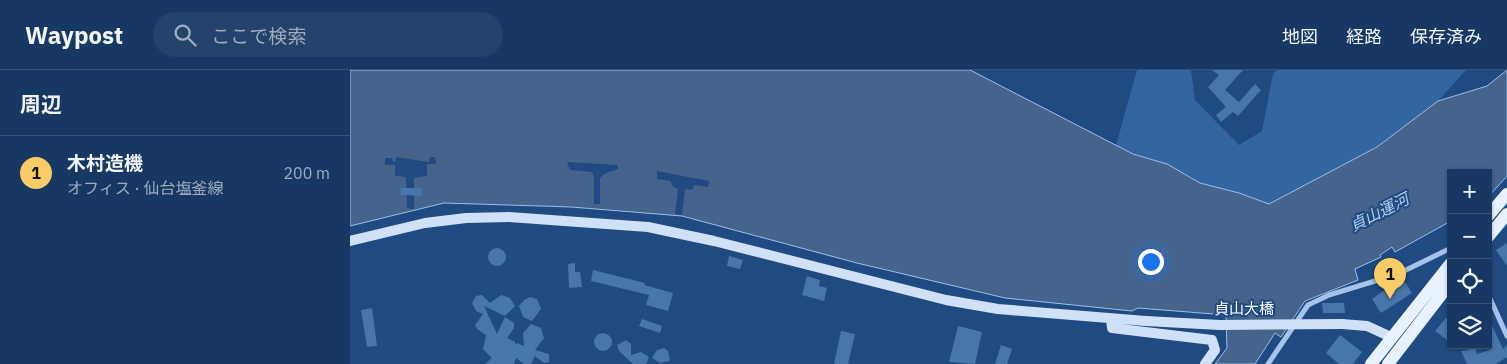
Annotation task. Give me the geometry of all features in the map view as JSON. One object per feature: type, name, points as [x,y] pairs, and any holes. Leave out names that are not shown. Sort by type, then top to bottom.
[{"type":"main road","points":[[1490,214],[1507,194]]},
{"type":"main road","points":[[1492,232],[1507,214]]},
{"type":"main road","points":[[1371,364],[1447,268]]},
{"type":"main road","points":[[1390,363],[1414,328],[1447,287]]},
{"type":"street","name":"貞山大橋","points":[[350,241],[425,223],[466,218],[509,217],[648,227],[714,241],[946,300],[998,309],[1111,319],[1220,325],[1342,324],[1367,326],[1391,337]]},
{"type":"street","points":[[1268,364],[1308,304],[1328,295],[1398,274],[1447,250]]},
{"type":"street","points":[[1492,302],[1507,334]]},
{"type":"street","points":[[1111,319],[1112,328],[1212,340],[1215,350],[1205,364]]},
{"type":"street","points":[[1390,363],[1391,337],[1414,328]]},
{"type":"shaded area","points":[[1137,70],[1191,70],[1195,100],[1239,145],[1262,131],[1273,74],[1277,70],[1466,70],[1438,101],[1377,147],[1269,204],[1239,193],[1200,183],[1167,164],[1133,154],[1116,145]]},
{"type":"water","name":"貞山運河","points":[[350,70],[970,70],[1133,154],[1167,164],[1200,183],[1239,193],[1269,204],[1377,147],[1438,101],[1487,86],[1507,70],[1507,176],[1492,193],[1492,169],[1447,169],[1447,223],[1395,252],[1392,247],[1380,255],[1381,257],[1355,269],[1358,280],[1305,301],[1281,337],[1275,333],[1255,364],[1215,364],[1227,348],[1226,315],[1138,308],[1132,311],[1005,298],[857,263],[682,216],[571,207],[444,203],[350,226]]},
{"type":"pier","points":[[396,157],[429,162],[430,157],[435,157],[436,164],[427,164],[427,176],[414,178],[414,209],[407,208],[406,177],[395,176],[395,165],[385,165],[385,158],[392,158],[393,162],[396,161]]},
{"type":"pier","points":[[567,162],[618,165],[618,169],[606,173],[600,178],[600,204],[594,204],[594,178],[592,172],[570,170]]},
{"type":"pier","points":[[657,171],[709,181],[708,187],[694,185],[692,190],[685,189],[682,215],[675,214],[678,189],[672,186],[671,181],[657,179]]},
{"type":"building","points":[[1212,70],[1243,70],[1225,90],[1239,102],[1255,84],[1261,90],[1238,116],[1233,112],[1221,122],[1216,115],[1226,107],[1208,87],[1219,75]]},
{"type":"building","points":[[400,188],[422,188],[422,196],[401,195]]},
{"type":"building","points":[[1507,243],[1507,266],[1496,250]]},
{"type":"building","points":[[493,248],[501,248],[506,253],[504,264],[493,266],[488,261],[488,253]]},
{"type":"building","points":[[729,256],[743,260],[740,269],[727,266]]},
{"type":"building","points":[[575,263],[575,272],[580,272],[582,287],[569,288],[568,264]]},
{"type":"building","points":[[593,270],[645,283],[644,285],[673,293],[668,311],[646,305],[649,295],[591,281]]},
{"type":"building","points":[[807,276],[820,280],[819,286],[827,288],[824,301],[802,295]]},
{"type":"building","points":[[1403,279],[1412,293],[1381,313],[1372,299],[1394,283]]},
{"type":"building","points":[[482,295],[490,303],[501,295],[510,298],[515,306],[505,316],[484,306],[497,334],[505,317],[514,323],[514,328],[507,338],[515,342],[515,345],[517,343],[524,346],[523,333],[531,324],[541,328],[544,338],[535,350],[549,354],[549,362],[544,363],[535,356],[531,364],[524,364],[516,358],[514,364],[485,364],[492,358],[483,349],[486,335],[477,329],[475,325],[483,314],[476,311],[472,303],[476,296]]},
{"type":"building","points":[[530,297],[537,299],[541,309],[532,321],[523,317],[519,306]]},
{"type":"building","points":[[1322,303],[1344,303],[1345,313],[1323,313]]},
{"type":"building","points":[[372,308],[377,346],[367,347],[361,310]]},
{"type":"building","points":[[1446,318],[1447,319],[1447,340],[1435,331]]},
{"type":"building","points":[[642,319],[662,326],[660,333],[639,326]]},
{"type":"building","points":[[958,326],[982,332],[975,364],[949,362]]},
{"type":"building","points":[[1492,326],[1503,349],[1507,345],[1507,357],[1496,364],[1467,364],[1461,351],[1476,349],[1477,354],[1492,349]]},
{"type":"building","points":[[841,331],[855,334],[848,364],[834,364]]},
{"type":"building","points":[[603,333],[610,335],[612,342],[610,349],[603,351],[596,349],[594,342],[596,335]]},
{"type":"building","points":[[1340,335],[1362,352],[1353,364],[1339,364],[1326,353]]},
{"type":"building","points":[[626,340],[631,344],[631,355],[641,352],[649,357],[646,364],[633,364],[619,351],[617,345]]},
{"type":"building","points":[[1001,345],[1012,349],[1007,364],[995,364]]},
{"type":"building","points":[[664,348],[668,351],[670,361],[660,363],[652,358],[657,350]]},
{"type":"place","name":"木村造機","points":[[1390,299]]}]
